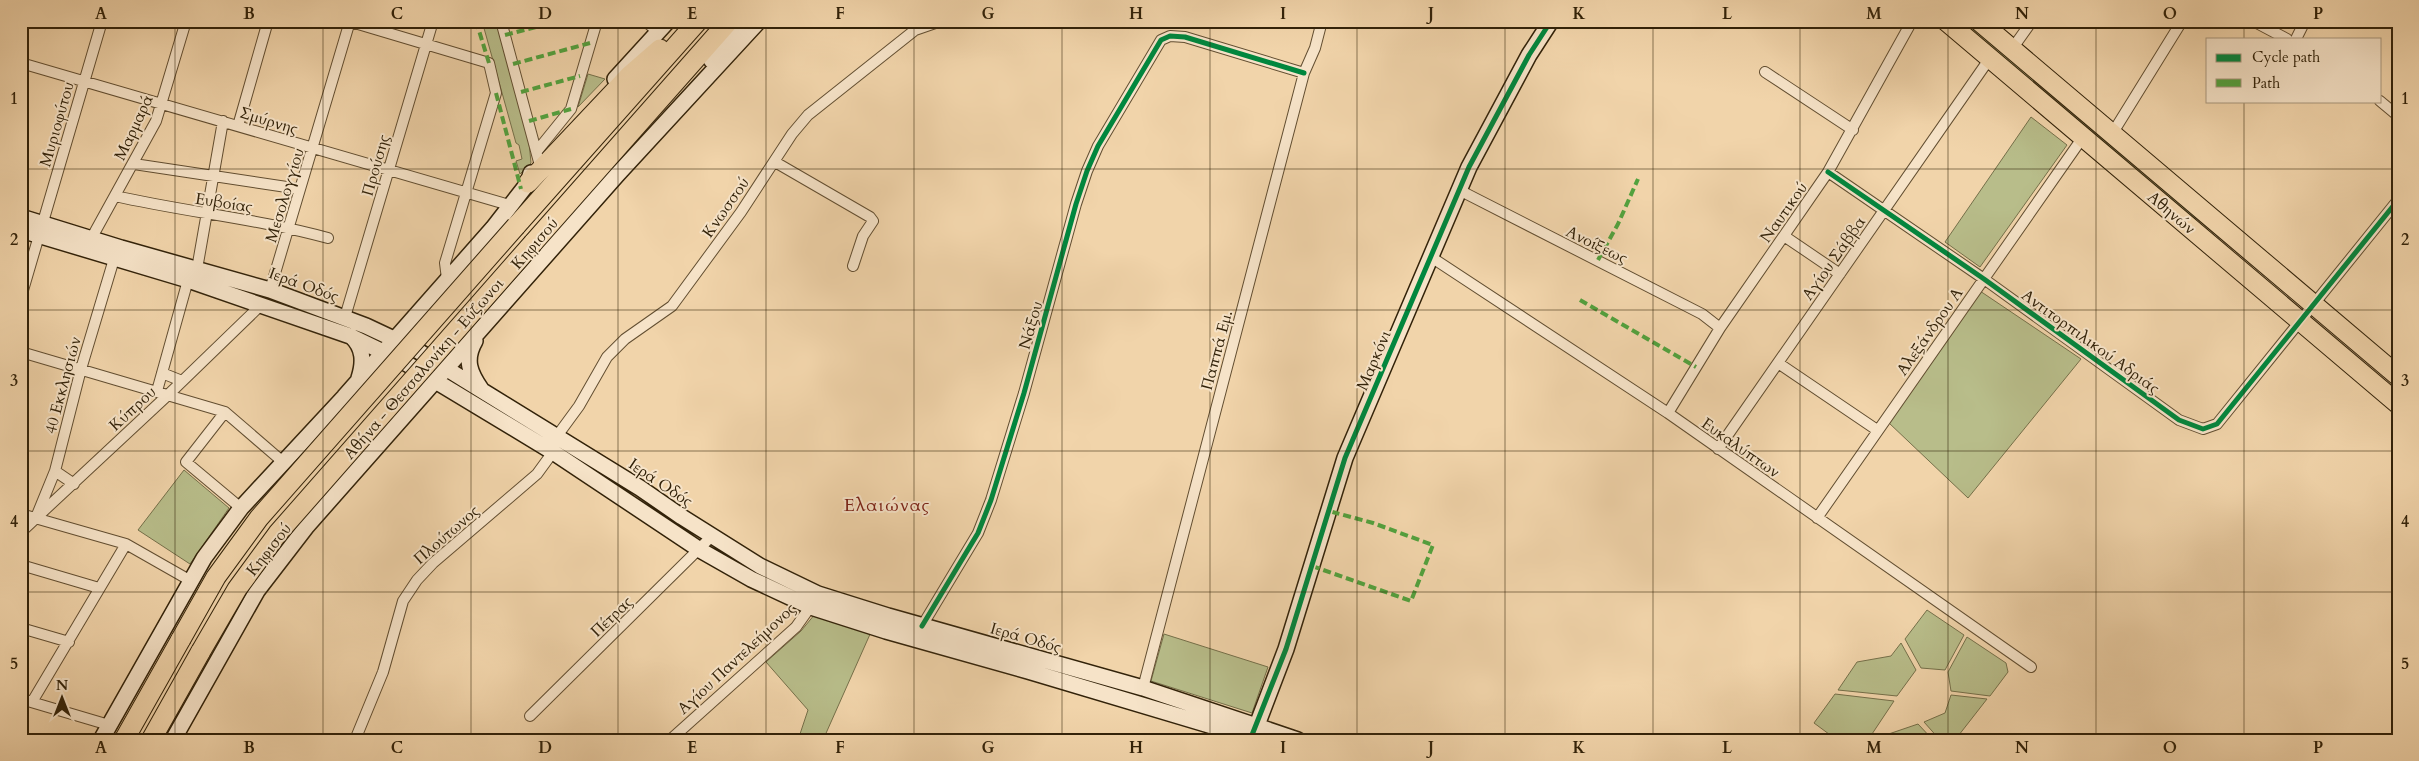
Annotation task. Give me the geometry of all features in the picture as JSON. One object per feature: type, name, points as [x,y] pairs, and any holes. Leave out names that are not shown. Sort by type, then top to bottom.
[{"type":"highway","points":[[528,182],[629,76],[691,21]]},
{"type":"highway","name":"Αθήνα - Θεσσαλονίκη - Εύζωνοι","points":[[124,740],[216,577],[275,499],[698,21]]},
{"type":"highway","name":"Αθήνα - Θεσσαλονίκη - Εύζωνοι","points":[[151,740],[237,589],[293,514],[729,21]]},
{"type":"highway","name":"Αθηνών","points":[[1946,21],[2398,404]]},
{"type":"highway","name":"Αθηνών","points":[[1979,21],[2398,376]]},
{"type":"highway","points":[[666,93],[717,52]]},
{"type":"main road","points":[[617,175],[744,21]]},
{"type":"main road","name":"Κηφισού","points":[[173,740],[257,591],[302,533],[617,175],[759,21]]},
{"type":"main road","name":"Μαρκόνι","points":[[1254,736],[1286,649],[1345,458],[1469,167],[1529,55],[1551,21]]},
{"type":"main road","points":[[101,740],[204,558],[241,508],[383,352],[492,228],[528,182],[538,156],[663,26]]},
{"type":"main road","name":"Ιερά Οδός","points":[[21,217],[41,230],[114,259],[270,290],[366,326],[447,369],[557,436],[815,600],[886,632],[1254,736],[1298,740]]},
{"type":"main road","name":"Ιερά Οδός","points":[[21,230],[41,230],[91,239],[192,275],[262,304],[350,336],[404,362],[553,452],[700,550],[751,579],[815,600],[922,626],[1143,688],[1254,736]]},
{"type":"main road","points":[[435,382],[426,357],[423,330],[436,292]]},
{"type":"main road","points":[[366,326],[387,327],[400,323],[418,312]]},
{"type":"main road","points":[[355,383],[378,369],[455,348],[485,325]]},
{"type":"main road","points":[[483,392],[473,377],[469,363],[470,349],[485,325]]},
{"type":"main road","points":[[350,336],[357,342],[362,354],[355,383]]},
{"type":"main road","points":[[393,339],[401,350],[406,389],[398,423]]},
{"type":"main road","points":[[415,405],[439,395],[465,400]]},
{"type":"main road","points":[[301,442],[309,435],[322,431],[336,434],[345,439],[351,446],[354,458],[353,468],[346,482]]},
{"type":"street","name":"Μυριοφύτου","points":[[21,297],[102,21]]},
{"type":"street","name":"Μαρμαρά","points":[[91,239],[156,121],[163,104],[186,21]]},
{"type":"street","points":[[238,126],[268,21]]},
{"type":"street","points":[[349,21],[489,63],[496,93],[445,263],[447,279]]},
{"type":"street","name":"Μεσολογγίου","points":[[270,290],[349,21]]},
{"type":"street","name":"Προύσης","points":[[345,317],[433,21]]},
{"type":"street","points":[[501,21],[538,156]]},
{"type":"street","points":[[538,156],[571,109],[597,21]]},
{"type":"street","points":[[645,21],[663,26]]},
{"type":"street","name":"Κνωσσού","points":[[557,436],[579,406],[608,357],[625,340],[672,306],[775,162],[792,134],[808,115],[915,30],[941,21]]},
{"type":"street","name":"Παππά Εμ.","points":[[1143,688],[1304,73],[1315,48],[1322,21]]},
{"type":"street","name":"Ναυτικού","points":[[1668,413],[1720,328],[1828,172],[1912,21]]},
{"type":"street","points":[[2012,49],[2032,21]]},
{"type":"street","points":[[2112,134],[2182,21]]},
{"type":"street","points":[[2253,21],[2285,38]]},
{"type":"street","points":[[2296,38],[2304,21]]},
{"type":"street","name":"Νάξου","points":[[922,626],[978,533],[990,500],[1024,393],[1076,204],[1087,171],[1098,146],[1161,40],[1170,36],[1185,37],[1304,73]]},
{"type":"street","name":"Αγίου Σάββα","points":[[1718,449],[1990,58]]},
{"type":"street","name":"Σμύρνης","points":[[21,63],[509,205]]},
{"type":"street","points":[[1766,72],[1853,130]]},
{"type":"street","points":[[2381,102],[2398,116]]},
{"type":"street","points":[[157,391],[192,275],[214,176],[223,121]]},
{"type":"street","name":"Αλεξάνδρου Α","points":[[1817,518],[2083,137]]},
{"type":"street","points":[[775,162],[870,217],[873,221],[864,236],[853,266]]},
{"type":"street","points":[[134,164],[300,190]]},
{"type":"street","name":"Αντιτορπιλικού Αδριάς","points":[[1828,172],[1984,279],[2179,420],[2204,428],[2217,424],[2398,200]]},
{"type":"street","name":"Ανοίξεως","points":[[1459,190],[1702,314],[1720,328]]},
{"type":"street","name":"Ευβοίας","points":[[115,196],[206,215],[289,227],[328,238]]},
{"type":"street","points":[[1784,236],[1840,274]]},
{"type":"street","name":"Ευκαλύπτων","points":[[1431,257],[1668,413],[2031,667]]},
{"type":"street","name":"40 Εκκλησιών","points":[[36,518],[55,471],[81,369],[114,259]]},
{"type":"street","name":"Κύπρου","points":[[21,532],[74,484],[262,304]]},
{"type":"street","points":[[21,352],[225,412],[283,462]]},
{"type":"street","points":[[1778,363],[1877,430]]},
{"type":"street","points":[[162,373],[182,381]]},
{"type":"street","points":[[225,412],[186,462],[241,508]]},
{"type":"street","name":"Πλούτωνος","points":[[355,740],[383,672],[403,601],[416,580],[433,563],[537,474],[553,452]]},
{"type":"street","points":[[55,471],[74,484]]},
{"type":"street","points":[[21,514],[126,544],[191,581]]},
{"type":"street","name":"Πέτρας","points":[[530,716],[700,550],[712,536]]},
{"type":"street","points":[[32,702],[126,544]]},
{"type":"street","points":[[21,566],[99,588]]},
{"type":"street","name":"Αγίου Παντελεήμονος","points":[[670,740],[796,626],[815,600]]},
{"type":"street","points":[[21,628],[68,642]]},
{"type":"street","points":[[21,699],[109,725]]},
{"type":"green space","points":[[482,21],[496,21],[529,142],[531,163],[520,174],[516,161],[522,159],[519,145],[516,143]]},
{"type":"green space","points":[[1959,21],[1970,21],[2293,294],[2290,297],[2198,220],[2184,211]]},
{"type":"green space","points":[[588,74],[605,79],[578,107]]},
{"type":"green space","points":[[2031,117],[2067,145],[1980,267],[1945,242]]},
{"type":"green space","points":[[1980,291],[2081,359],[1968,498],[1889,423]]},
{"type":"green space","points":[[184,470],[229,508],[190,564],[138,530]]},
{"type":"green space","points":[[1927,610],[1964,635],[1945,670],[1921,668],[1905,639]]},
{"type":"green space","points":[[815,614],[871,632],[823,740],[798,740],[808,710],[766,662],[801,631]]},
{"type":"green space","points":[[1164,634],[1268,667],[1252,713],[1151,681]]},
{"type":"green space","points":[[1967,637],[2006,663],[2008,672],[1990,696],[1951,691],[1948,672]]},
{"type":"green space","points":[[1901,643],[1916,670],[1897,696],[1838,690],[1857,662],[1891,656]]},
{"type":"green space","points":[[1835,694],[1894,701],[1868,740],[1837,740],[1814,723]]},
{"type":"green space","points":[[1951,695],[1987,699],[1955,740],[1940,740],[1924,722],[1945,713]]},
{"type":"green space","points":[[1918,724],[1933,740],[1873,740],[1874,739]]},
{"type":"marked path","points":[[476,21],[489,63]]},
{"type":"marked path","points":[[505,35],[559,21]]},
{"type":"marked path","points":[[513,64],[590,43]]},
{"type":"marked path","points":[[521,92],[580,76]]},
{"type":"marked path","points":[[496,93],[521,189]]},
{"type":"marked path","points":[[529,121],[571,109]]},
{"type":"marked path","points":[[1598,260],[1618,224],[1638,179]]},
{"type":"marked path","points":[[1580,300],[1696,367]]},
{"type":"marked path","points":[[1312,566],[1411,601],[1433,545],[1373,523],[1329,511]]},
{"type":"cycle path","points":[[1250,740],[1286,649],[1345,458],[1469,167],[1529,55],[1551,21]]},
{"type":"cycle path","points":[[922,626],[978,533],[991,500],[1024,393],[1076,204],[1087,171],[1098,146],[1161,40],[1170,36],[1185,37],[1304,73]]},
{"type":"cycle path","points":[[1828,172],[1984,279],[2179,420],[2203,429],[2217,424],[2398,200]]},
{"type":"district","name":"Ελαιώνας","points":[[887,505]]}]
